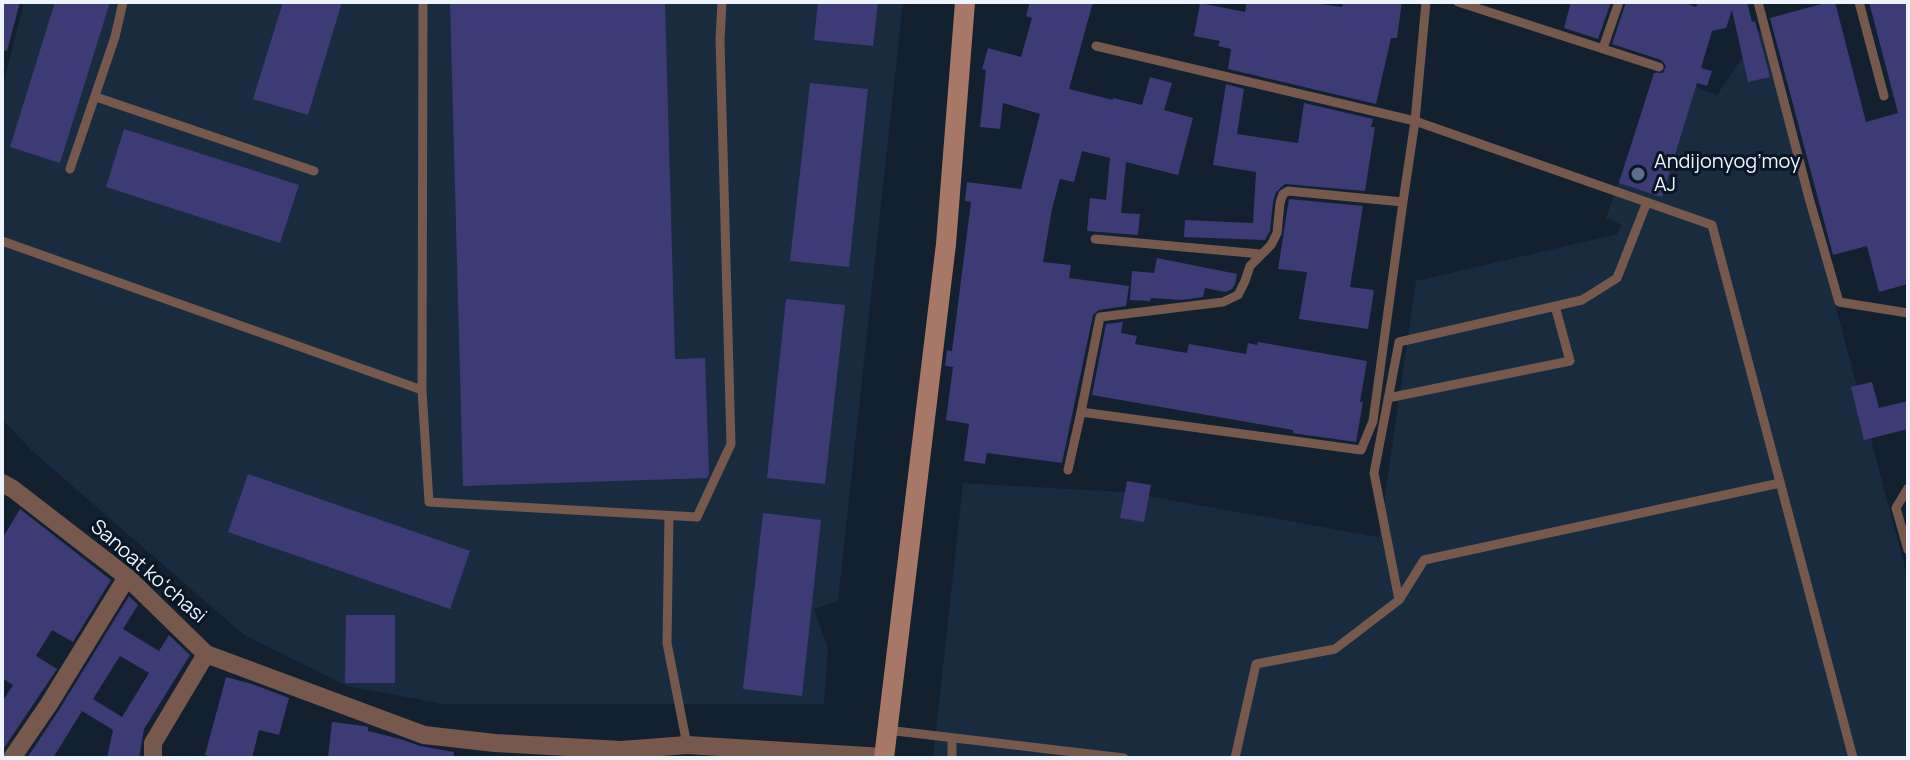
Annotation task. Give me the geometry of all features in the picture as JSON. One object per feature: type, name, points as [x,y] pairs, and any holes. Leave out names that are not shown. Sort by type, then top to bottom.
[{"type":"street","points":[[206,654],[424,735],[494,751],[621,754],[687,745],[883,758],[946,244],[965,2]]},
{"type":"street","name":"Sanoat koʻchasi","points":[[2,483],[127,577],[206,654],[153,743],[153,758]]},
{"type":"street","points":[[12,758],[127,577]]},
{"type":"lane","points":[[70,169],[96,97],[123,2]]},
{"type":"lane","points":[[423,2],[422,390],[429,502],[697,517],[731,444],[720,40],[722,2]]},
{"type":"lane","points":[[1081,412],[1361,450],[1373,421],[1415,121],[1426,2]]},
{"type":"lane","points":[[1458,2],[1659,67]]},
{"type":"lane","points":[[1603,48],[1619,2]]},
{"type":"lane","points":[[1758,2],[1839,302],[1908,313]]},
{"type":"lane","points":[[1859,2],[1884,96]]},
{"type":"lane","points":[[1096,46],[1415,121],[1712,225],[1853,758]]},
{"type":"lane","points":[[96,97],[314,171]]},
{"type":"lane","points":[[1068,470],[1100,317],[1223,302],[1238,295],[1250,266],[1271,245],[1277,233],[1280,203],[1283,194],[1288,191],[1403,202]]},
{"type":"lane","points":[[1399,600],[1374,473],[1399,342],[1582,300],[1617,278],[1647,202]]},
{"type":"lane","points":[[1095,239],[1261,254]]},
{"type":"lane","points":[[2,241],[422,390]]},
{"type":"lane","points":[[1388,398],[1570,361],[1555,306]]},
{"type":"lane","points":[[1235,758],[1256,664],[1335,649],[1399,600],[1424,560],[1780,483]]},
{"type":"lane","points":[[1908,488],[1896,508],[1908,550]]},
{"type":"lane","points":[[669,516],[667,643],[687,745]]},
{"type":"lane","points":[[887,730],[1124,758]]},
{"type":"lane","points":[[952,738],[952,758]]},
{"type":"shaded area","points":[[24,2],[903,2],[838,601],[814,609],[828,648],[824,704],[443,704],[347,686],[244,635],[32,451],[2,419],[2,90]]},
{"type":"shaded area","name":"Andijonyog’moy AJ","points":[[1762,28],[1908,579],[1908,758],[933,758],[963,483],[1125,492],[1379,537],[1416,281],[1617,234],[1622,225],[1606,218],[1656,71],[1717,95]]},
{"type":"building","points":[[2,2],[20,2],[7,51],[2,50]]},
{"type":"building","points":[[55,2],[110,2],[60,163],[10,147]]},
{"type":"building","points":[[283,2],[342,2],[308,115],[253,99]]},
{"type":"building","points":[[450,2],[665,2],[675,359],[705,358],[707,478],[463,486]]},
{"type":"building","points":[[818,2],[878,2],[873,46],[814,40]]},
{"type":"building","points":[[1030,2],[1093,2],[1069,89],[1142,105],[1150,77],[1172,83],[1164,110],[1193,118],[1178,175],[1126,162],[1121,213],[1140,214],[1138,235],[1087,231],[1090,198],[1106,200],[1110,158],[1082,151],[1074,182],[1060,179],[1043,262],[1071,265],[1069,278],[1129,286],[1126,306],[1099,310],[1093,315],[1062,463],[987,453],[985,464],[964,461],[969,424],[946,420],[953,367],[945,366],[947,350],[952,351],[971,202],[965,201],[967,182],[1021,189],[1040,114],[1003,103],[1000,129],[980,127],[986,70],[982,69],[988,48],[1021,57],[1032,18],[1026,16]]},
{"type":"building","points":[[1247,2],[1306,2],[1342,7],[1343,2],[1402,2],[1397,38],[1391,38],[1376,104],[1228,69],[1231,49],[1218,46],[1220,41],[1194,36],[1200,3],[1245,12]]},
{"type":"building","points":[[1571,2],[1611,2],[1598,39],[1564,28]]},
{"type":"building","points":[[1626,2],[1683,2],[1696,7],[1698,2],[1747,2],[1770,77],[1748,82],[1732,10],[1726,28],[1712,31],[1701,68],[1712,71],[1707,86],[1697,83],[1662,197],[1619,183],[1654,73],[1663,73],[1666,66],[1661,60],[1612,44]]},
{"type":"building","points":[[1835,2],[1866,122],[1898,113],[1869,2],[1908,2],[1908,284],[1879,292],[1867,246],[1833,255],[1770,18]]},
{"type":"building","points":[[810,83],[868,89],[849,267],[790,261]]},
{"type":"building","points":[[1226,84],[1244,89],[1237,134],[1298,143],[1304,103],[1373,119],[1371,127],[1375,127],[1365,191],[1285,184],[1276,192],[1270,231],[1265,240],[1184,237],[1185,220],[1253,223],[1256,172],[1213,165]]},
{"type":"building","points":[[124,129],[299,185],[280,243],[106,187]]},
{"type":"building","points":[[1289,199],[1363,206],[1350,287],[1374,290],[1368,329],[1299,319],[1307,272],[1278,269]]},
{"type":"building","points":[[1157,258],[1237,274],[1235,284],[1226,292],[1205,288],[1203,297],[1130,300],[1132,271],[1154,273]]},
{"type":"building","points":[[786,299],[845,305],[825,484],[767,478]]},
{"type":"building","points":[[1123,322],[1121,333],[1137,336],[1135,344],[1187,353],[1189,344],[1246,354],[1248,343],[1257,345],[1258,342],[1367,361],[1356,442],[1092,395],[1106,324]]},
{"type":"building","points":[[1872,382],[1879,408],[1908,401],[1908,429],[1864,440],[1851,387]]},
{"type":"building","points":[[248,474],[470,551],[450,609],[228,532]]},
{"type":"building","points":[[1127,481],[1151,485],[1144,522],[1120,518]]},
{"type":"building","points":[[20,509],[111,580],[73,642],[52,630],[36,656],[57,669],[2,751],[2,702],[13,685],[2,678],[2,539]]},
{"type":"building","points":[[763,513],[821,520],[802,696],[743,689]]},
{"type":"building","points":[[129,596],[138,605],[123,629],[159,651],[169,635],[190,655],[144,729],[139,758],[107,758],[113,730],[82,711],[53,758],[27,758]],"holes":[[[120,656],[149,673],[122,717],[93,699]]]},
{"type":"building","points":[[346,615],[395,615],[395,683],[345,683]]},
{"type":"building","points":[[226,677],[289,698],[279,735],[259,730],[252,758],[205,755]]},
{"type":"building","points":[[332,722],[365,726],[368,731],[454,752],[453,758],[328,758]]},
{"type":"place","name":"Andijonyog’moy AJ","points":[[1638,174]]}]
